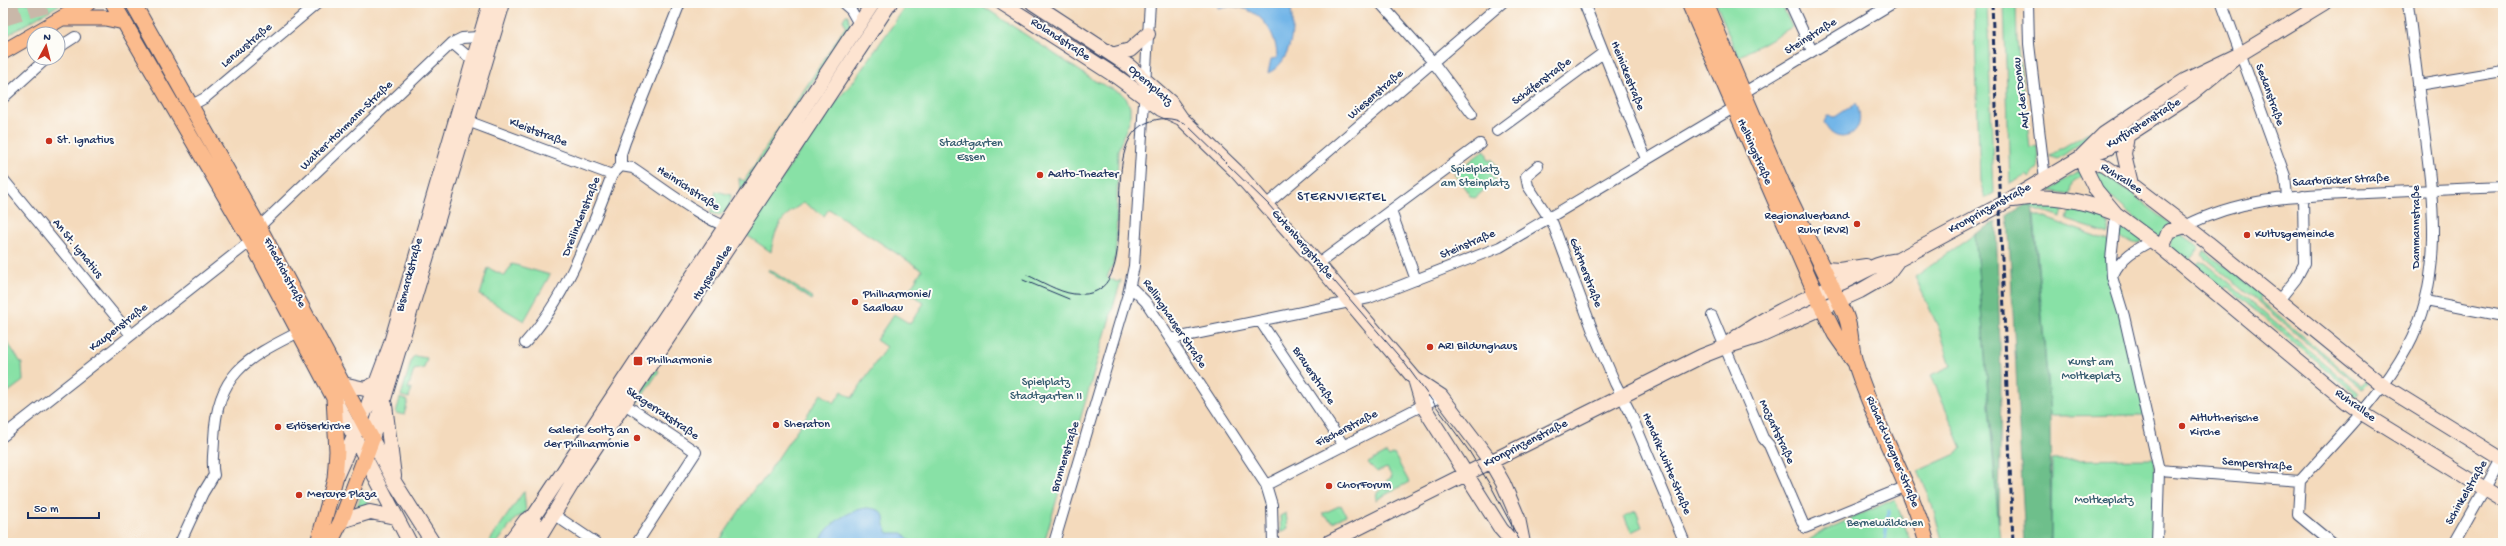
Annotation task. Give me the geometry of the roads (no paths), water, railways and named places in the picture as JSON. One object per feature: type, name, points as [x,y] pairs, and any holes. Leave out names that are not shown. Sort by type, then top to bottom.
[{"type":"main road","points":[[3,52],[88,3]]},
{"type":"main road","name":"Friedrichstraße","points":[[113,3],[251,241],[334,398],[356,436],[395,517],[410,543]]},
{"type":"main road","name":"Friedrichstraße","points":[[133,3],[259,227],[395,483],[433,543]]},
{"type":"main road","name":"Bismarckstraße","points":[[330,543],[341,521],[366,457],[384,401],[462,119],[472,60],[490,3]]},
{"type":"main road","name":"Bismarckstraße","points":[[318,543],[335,479],[356,436],[376,383],[462,119],[502,3]]},
{"type":"main road","name":"Huyssenallee","points":[[536,543],[619,401],[724,227],[873,3]]},
{"type":"main road","name":"Rolandstraße","points":[[1002,3],[1117,77]]},
{"type":"main road","name":"Rolandstraße","points":[[1033,3],[1112,55]]},
{"type":"main road","name":"Helbingstraße","points":[[1689,3],[1741,101],[1836,293]]},
{"type":"main road","name":"Helbingstraße","points":[[1705,3],[1741,101],[1819,300]]},
{"type":"main road","name":"Kurfürstenstraße","points":[[2080,158],[2104,134],[2167,92],[2186,80],[2240,54],[2324,3]]},
{"type":"main road","name":"Huyssenallee","points":[[509,543],[526,520],[534,516],[619,401],[743,227],[884,6]]},
{"type":"main road","points":[[63,18],[105,18],[124,22]]},
{"type":"main road","points":[[1112,55],[1130,50],[1148,34]]},
{"type":"main road","name":"Kurfürstenstraße","points":[[2080,158],[2108,148],[2127,136],[2191,94],[2240,54]]},
{"type":"main road","name":"Opernplatz","points":[[1112,55],[1146,80],[1170,102],[1181,118]]},
{"type":"main road","name":"Opernplatz","points":[[1117,77],[1161,109],[1181,118]]},
{"type":"main road","name":"Gutenbergstraße","points":[[1181,118],[1266,205],[1352,303],[1415,379],[1441,396],[1491,462],[1518,518],[1523,543]]},
{"type":"main road","points":[[2127,136],[2124,154],[2131,184]]},
{"type":"main road","name":"Kronprinzenstraße","points":[[1836,293],[1872,266],[1898,260],[2006,202],[2080,158]]},
{"type":"main road","name":"Ruhrallee","points":[[2080,158],[2103,165],[2131,184],[2279,300],[2382,385],[2502,458]]},
{"type":"main road","name":"Ruhrallee","points":[[2080,158],[2096,190],[2116,214],[2158,244],[2360,412],[2503,500]]},
{"type":"main road","points":[[2006,202],[2054,197],[2081,201],[2116,214]]},
{"type":"main road","points":[[2158,244],[2169,231],[2185,226]]},
{"type":"main road","name":"Kronprinzenstraße","points":[[1328,543],[1622,396],[1724,347],[1760,336],[1819,300],[1886,276],[1898,260]]},
{"type":"main road","points":[[1825,269],[1872,266]]},
{"type":"main road","name":"Richard-Wagner-Straße","points":[[1836,293],[1850,329],[1855,361],[1918,514],[1926,543]]},
{"type":"main road","name":"Richard-Wagner-Straße","points":[[1819,300],[1839,340],[1855,361]]},
{"type":"main road","name":"Gutenbergstraße","points":[[1415,379],[1423,406],[1501,529],[1513,543]]},
{"type":"main road","points":[[343,384],[365,389],[376,383]]},
{"type":"main road","points":[[334,398],[337,451],[335,479]]},
{"type":"main road","points":[[384,401],[395,483]]},
{"type":"main road","points":[[341,521],[370,512],[395,517]]},
{"type":"main road","name":"Huyssenallee","points":[[503,543],[522,519],[534,516]]},
{"type":"main road","name":"Huyssenallee","points":[[522,543],[535,525],[534,516]]},
{"type":"street","name":"Lenaustraße","points":[[190,106],[205,98],[318,3]]},
{"type":"street","points":[[621,166],[621,154],[625,142],[680,3]]},
{"type":"street","points":[[843,3],[851,10],[859,24]]},
{"type":"street","name":"Rellinghauser Straße","points":[[1150,3],[1136,252],[1130,286],[1146,302],[1266,485],[1272,505],[1273,543]]},
{"type":"street","points":[[1380,3],[1433,62],[1472,114]]},
{"type":"street","name":"Wiesenstraße","points":[[1266,205],[1502,3]]},
{"type":"street","name":"Heinickestraße","points":[[1584,3],[1646,159]]},
{"type":"street","points":[[1790,3],[1812,51]]},
{"type":"street","name":"Steinstraße","points":[[1171,339],[1352,303],[1369,298],[1500,247],[1741,101],[1759,86],[1812,51],[1893,3]]},
{"type":"street","name":"Auf der Donau","points":[[2028,3],[2029,44],[2045,179]]},
{"type":"street","name":"Sedanstraße","points":[[2222,3],[2285,176],[2287,197]]},
{"type":"street","name":"Dammannstraße","points":[[2300,481],[2382,385],[2407,348],[2426,301],[2433,242],[2430,190],[2408,3]]},
{"type":"street","points":[[66,43],[75,37]]},
{"type":"street","name":"Walter-Hohmann-Straße","points":[[259,227],[452,43],[462,38],[479,37]]},
{"type":"street","points":[[452,43],[472,60]]},
{"type":"street","name":"Schäferstraße","points":[[1497,131],[1603,53]]},
{"type":"street","points":[[3,98],[38,66]]},
{"type":"street","points":[[2418,85],[2503,71]]},
{"type":"street","name":"Kleiststraße","points":[[462,119],[612,176]]},
{"type":"street","points":[[1318,264],[1480,144]]},
{"type":"street","name":"Dreilindenstraße","points":[[525,343],[540,326],[578,263],[612,176],[621,166]]},
{"type":"street","name":"Heinrichstraße","points":[[621,166],[633,168],[724,227],[743,227]]},
{"type":"street","name":"Gärtnerstraße","points":[[1538,166],[1530,172],[1526,180],[1549,217],[1594,334],[1622,396]]},
{"type":"street","name":"An St. Ignatius","points":[[3,179],[130,335]]},
{"type":"street","name":"Saarbrücker Straße","points":[[2185,226],[2237,204],[2287,197],[2503,187]]},
{"type":"street","points":[[2279,300],[2296,280],[2304,264],[2303,196]]},
{"type":"street","points":[[1391,211],[1416,280]]},
{"type":"street","points":[[2116,214],[2111,259],[2112,277],[2124,316],[2159,470],[2157,543]]},
{"type":"street","name":"Kaupenstraße","points":[[3,436],[251,241]]},
{"type":"street","points":[[2112,277],[2118,263],[2138,247],[2158,244]]},
{"type":"street","name":"Brunnenstraße","points":[[1054,543],[1130,286]]},
{"type":"street","points":[[2426,301],[2503,316]]},
{"type":"street","points":[[1712,316],[1724,347]]},
{"type":"street","name":"Brauerstraße","points":[[1260,321],[1344,446]]},
{"type":"street","points":[[180,543],[203,493],[214,475],[211,463],[217,410],[229,381],[253,356],[299,332]]},
{"type":"street","name":"Mozartstraße","points":[[1724,347],[1763,438],[1769,444],[1804,528],[1907,486]]},
{"type":"street","name":"Fischerstraße","points":[[1266,485],[1441,396]]},
{"type":"street","name":"Hendrik-Witte-Straße","points":[[1622,396],[1685,543]]},
{"type":"street","name":"Skagerrakstraße","points":[[619,401],[696,452],[637,543]]},
{"type":"street","name":"Schinkelstraße","points":[[2454,543],[2483,488],[2502,458]]},
{"type":"street","name":"Semperstraße","points":[[2159,470],[2300,481],[2298,515],[2332,543]]},
{"type":"street","points":[[554,514],[596,543]]},
{"type":"water","points":[[1219,3],[1290,3],[1292,12],[1292,32],[1290,42],[1283,61],[1276,68],[1268,73],[1271,59],[1277,58],[1276,46],[1273,36],[1260,18],[1252,12],[1242,8],[1218,8]]},
{"type":"water","points":[[1856,103],[1859,114],[1859,123],[1855,130],[1850,135],[1843,137],[1836,136],[1829,131],[1824,122],[1827,116],[1835,117]]},
{"type":"water","points":[[860,509],[874,509],[882,513],[888,533],[903,533],[912,543],[820,543],[827,530],[832,525],[846,515]]},
{"type":"waterway","points":[[1885,543],[1888,511]]},
{"type":"tunnel","points":[[3,17],[51,3]]},
{"type":"tram line","points":[[1027,275],[1068,293],[1074,294],[1098,290],[1111,275],[1117,250],[1122,162],[1130,138],[1146,123],[1156,120],[1171,119],[1186,124],[1268,204],[1403,361],[1469,451],[1492,488],[1521,543]]},
{"type":"tram line","points":[[1023,280],[1069,299]]},
{"type":"railway","points":[[1992,3],[2013,543]]},
{"type":"place","name":"St. Ignatius","points":[[49,141]]},
{"type":"place","name":"Aalto-Theater","points":[[1040,175]]},
{"type":"place","name":"Regionalverband Ruhr (RVR)","points":[[1857,224]]},
{"type":"place","name":"Kultusgemeinde","points":[[2247,235]]},
{"type":"place","name":"Philharmonie/ Saalbau","points":[[855,302]]},
{"type":"place","name":"ARI Bildunghaus","points":[[1430,347]]},
{"type":"place","name":"Philharmonie","points":[[638,361]]},
{"type":"place","name":"Sheraton","points":[[776,425]]},
{"type":"place","name":"Altlutherische Kirche","points":[[2182,426]]},
{"type":"place","name":"Erlöserkirche","points":[[278,427]]},
{"type":"place","name":"Galerie Goltz an der Philharmonie","points":[[637,438]]},
{"type":"place","name":"ChorForum","points":[[1329,486]]},
{"type":"place","name":"Mercure Plaza","points":[[299,495]]},
{"type":"district","name":"STERNVIERTEL","points":[[1342,197]]},
{"type":"park label","name":"Stadtgarten Essen","points":[[971,151]]},
{"type":"park label","name":"Spielplatz am Steinplatz","points":[[1475,177]]},
{"type":"park label","name":"Kunst am Moltkeplatz","points":[[2091,370]]},
{"type":"park label","name":"Spielplatz Stadtgarten II","points":[[1046,390]]},
{"type":"park label","name":"Moltkeplatz","points":[[2104,501]]},
{"type":"park label","name":"Bernewäldchen","points":[[1885,524]]}]
